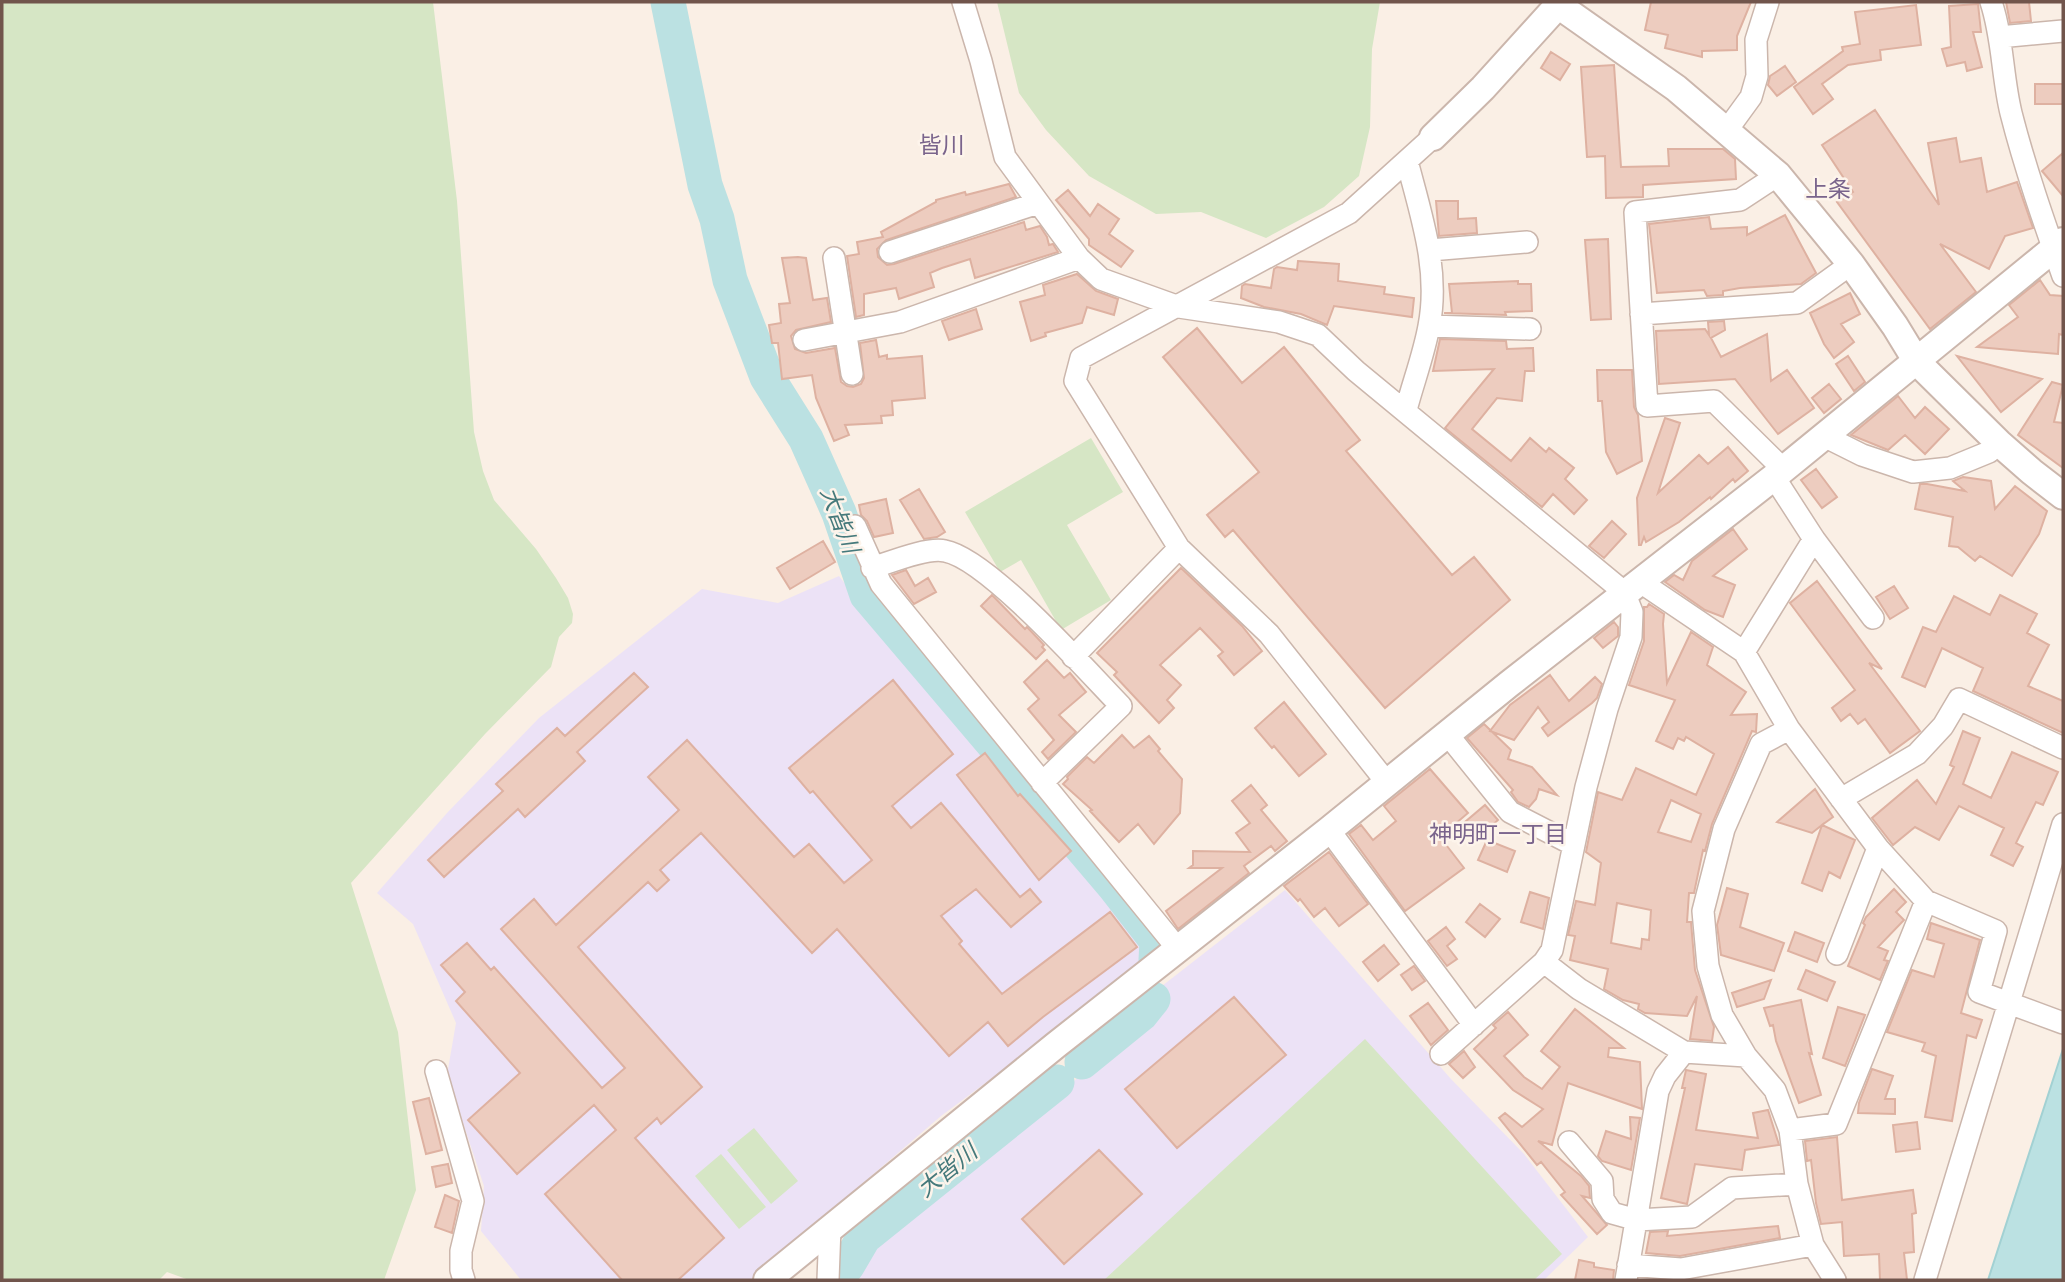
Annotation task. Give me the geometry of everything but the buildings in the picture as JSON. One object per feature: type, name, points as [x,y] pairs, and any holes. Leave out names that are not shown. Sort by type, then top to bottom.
[{"type":"street","points":[[963,2],[1005,157],[1079,258],[1101,278],[1179,307],[1279,322],[1318,335],[1356,371],[1632,586],[1744,652],[1789,729],[1878,849],[1926,901],[1996,931],[1979,992],[2063,1023]]},
{"type":"street","points":[[1727,130],[1752,97],[1757,76],[1756,40],[1768,2]]},
{"type":"street","points":[[1991,2],[2010,110],[2034,191],[2059,245],[2063,276]]},
{"type":"street","points":[[1388,784],[1269,634],[1178,548],[1075,381],[1081,358],[1349,213],[1483,88],[1559,3],[1676,88],[1778,175],[1851,264],[1917,362],[1999,443],[2063,496]]},
{"type":"street","points":[[1999,37],[2063,31]]},
{"type":"street","points":[[1406,410],[1429,326],[1432,283],[1430,250],[1407,161]]},
{"type":"street","points":[[1778,175],[1740,200],[1634,212],[1647,406],[1714,401],[1779,473],[1814,539],[1872,618]]},
{"type":"street","points":[[890,252],[1038,203]]},
{"type":"street","points":[[1430,250],[1527,242]]},
{"type":"street","points":[[767,1280],[1632,586],[1779,473],[2059,245]]},
{"type":"street","points":[[834,258],[852,374]]},
{"type":"street","points":[[804,340],[900,322],[1079,258]]},
{"type":"street","points":[[1641,314],[1797,303],[1851,264]]},
{"type":"street","points":[[1429,326],[1531,330]]},
{"type":"street","points":[[1824,436],[1861,455],[1913,472],[1950,468],[1989,452],[1999,443]]},
{"type":"street","points":[[855,526],[881,584],[1178,949]]},
{"type":"street","points":[[1744,652],[1814,539]]},
{"type":"street","points":[[1073,657],[1178,548]]},
{"type":"street","points":[[872,568],[918,554],[943,550],[963,557],[1015,598],[1121,706],[1042,783]]},
{"type":"street","points":[[1441,1054],[1544,962],[1552,950],[1586,787],[1631,637],[1632,586]]},
{"type":"street","points":[[1841,799],[1917,754],[1943,726],[1959,699],[2063,748]]},
{"type":"street","points":[[1789,729],[1761,744],[1724,829],[1703,911],[1707,966],[1722,1016],[1746,1056],[1774,1090],[1790,1130],[1797,1184],[1813,1245],[1835,1280]]},
{"type":"street","points":[[1448,735],[1510,812],[1574,845]]},
{"type":"street","points":[[1925,1280],[2019,1007],[2063,824]]},
{"type":"street","points":[[1329,830],[1474,1025]]},
{"type":"street","points":[[1837,954],[1878,849]]},
{"type":"street","points":[[1790,1130],[1836,1124],[1926,901]]},
{"type":"street","points":[[1544,962],[1578,989],[1684,1052],[1746,1056]]},
{"type":"street","points":[[1684,1052],[1665,1076],[1658,1091],[1627,1273],[1681,1269],[1813,1245]]},
{"type":"street","points":[[436,1071],[473,1201],[461,1251],[464,1280]]},
{"type":"street","points":[[1569,1142],[1602,1181],[1603,1199],[1612,1213],[1637,1220],[1692,1217],[1732,1188],[1797,1184]]},
{"type":"street","points":[[830,1227],[834,1276]]},
{"type":"shaded area","points":[[839,576],[1061,830],[1137,925],[1150,951],[1128,977],[941,1116],[750,1280],[521,1280],[481,1231],[484,1186],[447,1075],[456,1023],[413,924],[377,893],[447,813],[539,718],[702,589],[778,603]]},
{"type":"shaded area","points":[[1285,890],[1451,1079],[1524,1154],[1588,1237],[1544,1280],[861,1280],[851,1267],[874,1243],[1090,1068],[1156,1009],[1162,986]]},
{"type":"green space","points":[[2,2],[433,2],[457,201],[474,432],[483,471],[494,500],[536,549],[568,598],[573,614],[572,623],[559,637],[551,667],[485,734],[351,883],[398,1032],[416,1190],[384,1280],[189,1280],[167,1272],[159,1280],[2,1280]]},
{"type":"green space","points":[[997,2],[1380,2],[1372,49],[1370,127],[1359,176],[1324,207],[1266,238],[1201,212],[1156,214],[1089,176],[1046,130],[1019,93]]},
{"type":"green space","points":[[1091,438],[1123,492],[1067,525],[1111,600],[1061,630],[1021,560],[1000,572],[965,512]]},
{"type":"green space","points":[[1365,1039],[1562,1254],[1534,1280],[1104,1280]]},
{"type":"green space","points":[[754,1128],[798,1181],[771,1204],[727,1150]]},
{"type":"green space","points":[[721,1154],[766,1207],[739,1229],[695,1176]]},
{"type":"water","points":[[2063,1049],[2063,1280],[1988,1280]]},
{"type":"waterway","name":"大皆川","points":[[668,2],[705,185],[717,219],[730,280],[767,377],[806,439],[839,513],[867,595],[1115,887],[1157,941],[1156,960]]},
{"type":"waterway","name":"大皆川","points":[[1082,1062],[1141,1014],[1153,999]]},
{"type":"waterway","name":"大皆川","points":[[847,1266],[864,1237],[1057,1082]]},
{"type":"district","name":"皆川","points":[[942,145]]},
{"type":"district","name":"上条","points":[[1828,189]]},
{"type":"district","name":"神明町一丁目","points":[[1498,834]]}]
